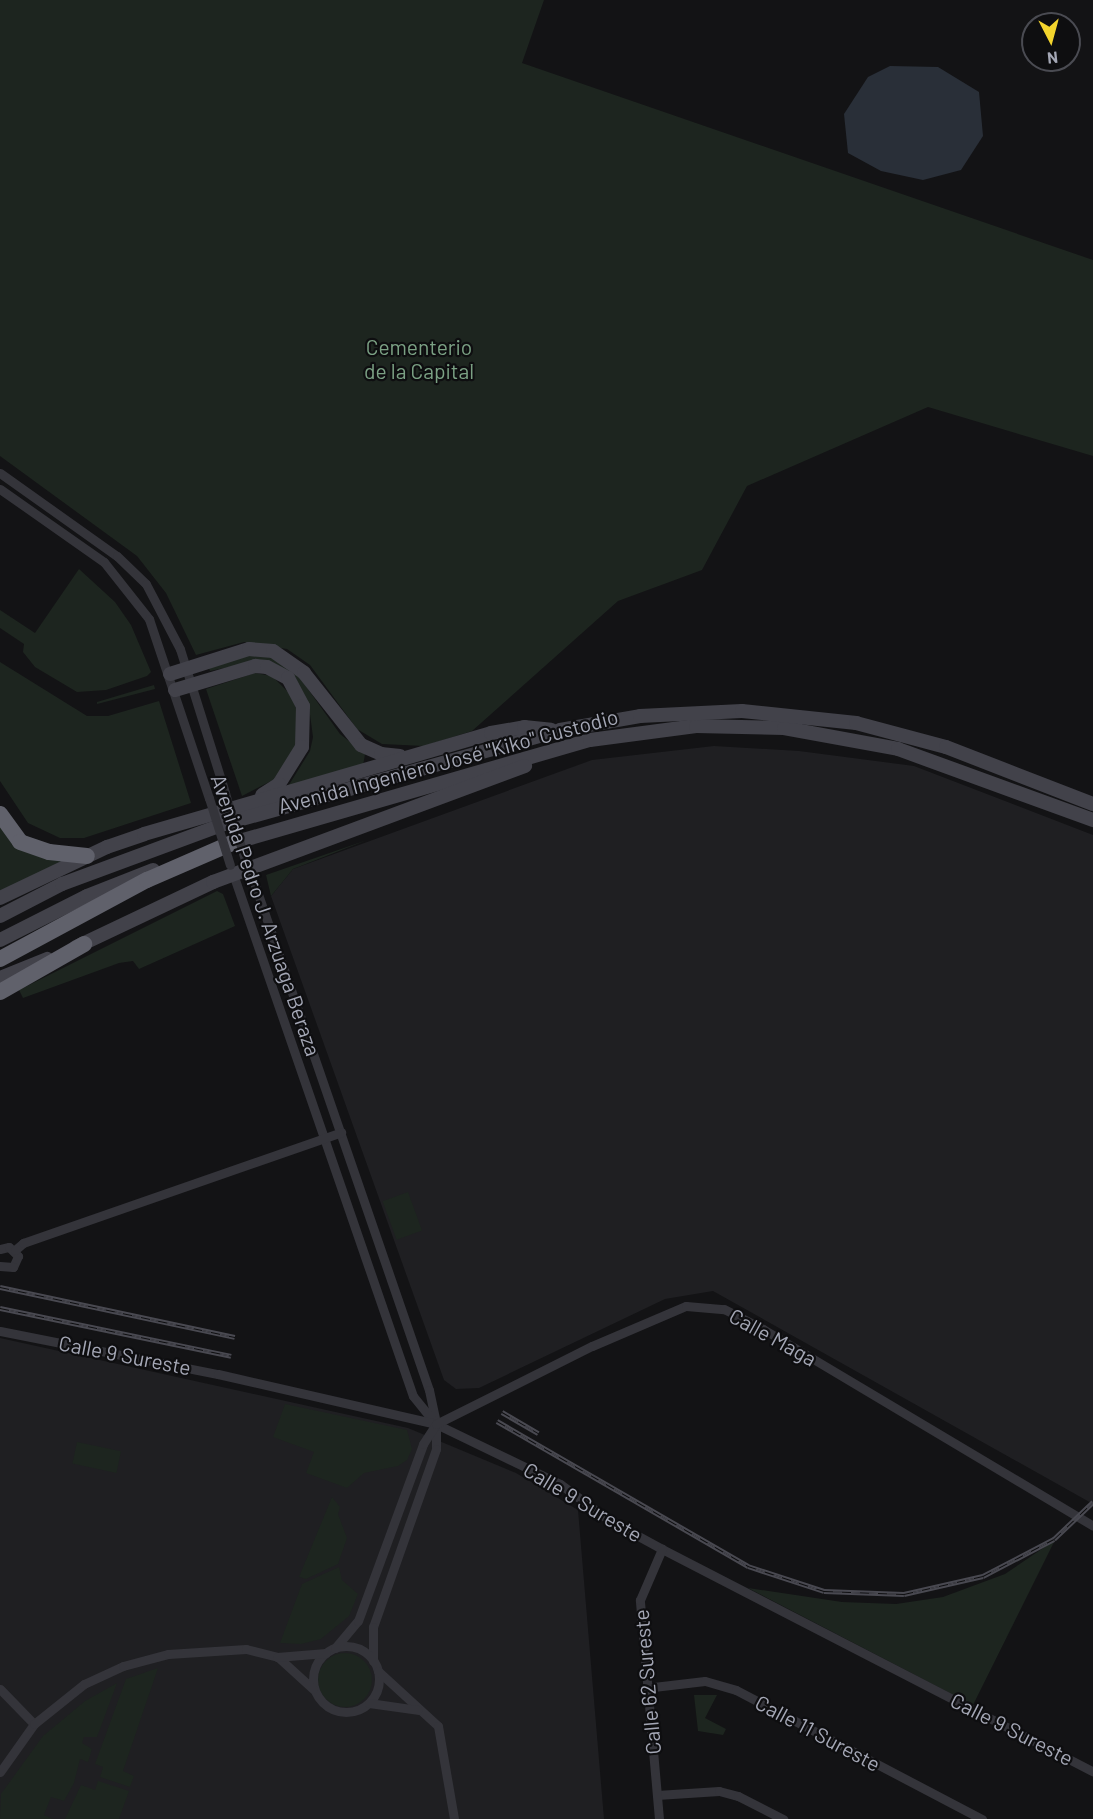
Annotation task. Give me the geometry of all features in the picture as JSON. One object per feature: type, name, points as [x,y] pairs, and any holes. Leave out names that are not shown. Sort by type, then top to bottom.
[{"type":"highway","points":[[0,814],[20,842],[49,852],[87,856]]},
{"type":"highway","points":[[0,958],[147,880],[232,843]]},
{"type":"highway","points":[[0,992],[84,944]]},
{"type":"main road","points":[[170,674],[249,649],[273,651],[304,673],[361,745],[381,754],[408,757]]},
{"type":"main road","points":[[175,690],[228,672],[267,667],[288,678],[299,696],[305,726],[302,747],[293,767],[279,784],[238,806]]},
{"type":"main road","name":"Avenida Ingeniero José \"Kiko\" Custodio","points":[[0,915],[62,884],[164,844],[345,788],[561,730],[607,720],[710,710],[825,718],[925,741],[1093,804]]},
{"type":"main road","points":[[0,897],[87,856],[238,806],[408,757],[524,727],[561,730]]},
{"type":"main road","name":"Avenida Ingeniero José \"Kiko\" Custodio","points":[[0,940],[87,896],[232,843],[557,752],[590,740],[654,730],[784,729],[898,749],[1093,820]]},
{"type":"main road","points":[[0,978],[84,944],[231,870],[397,810],[499,777],[557,752]]},
{"type":"street","name":"Avenida Pedro J. Arzuaga Beraza","points":[[0,473],[117,556],[146,584],[165,616],[186,669],[247,864],[429,1390],[436,1424],[436,1449],[373,1627],[373,1660]]},
{"type":"street","name":"Avenida Pedro J. Arzuaga Beraza","points":[[0,489],[104,562],[149,619],[170,674],[231,870],[413,1396],[436,1424]]},
{"type":"street","points":[[0,1248],[15,1250],[23,1243],[341,1132]]},
{"type":"street","points":[[0,1266],[8,1268],[16,1264],[15,1250]]},
{"type":"street","name":"Calle Maga","points":[[436,1424],[592,1346],[686,1305],[707,1305],[724,1309],[762,1329],[1093,1526]]},
{"type":"street","name":"Calle 9 Sureste","points":[[0,1331],[218,1374],[436,1424],[560,1484],[609,1520],[662,1549],[1093,1771]]},
{"type":"street","points":[[277,1657],[326,1653],[335,1648],[361,1613],[423,1444],[436,1424]]},
{"type":"street","name":"Calle 62 Sureste","points":[[659,1819],[645,1688],[640,1600],[662,1549]]},
{"type":"street","points":[[335,1648],[360,1650],[373,1660],[378,1671],[417,1710],[438,1726],[445,1749],[454,1819]]},
{"type":"street","points":[[0,1772],[34,1724],[84,1684],[123,1666],[168,1654],[246,1649],[277,1657],[289,1664],[315,1691],[323,1703],[335,1711],[356,1711],[369,1703],[376,1692],[378,1671]]},
{"type":"street","points":[[315,1691],[314,1670],[326,1653]]},
{"type":"street","name":"Calle 11 Sureste","points":[[645,1688],[705,1682],[736,1690],[981,1819]]},
{"type":"street","points":[[0,1689],[34,1724]]},
{"type":"street","points":[[369,1703],[417,1710]]},
{"type":"street","points":[[657,1795],[719,1791],[738,1796],[783,1819]]},
{"type":"shaded area","points":[[890,66],[938,67],[979,92],[983,136],[961,170],[923,180],[881,171],[848,153],[844,114],[868,77]]},
{"type":"shaded area","points":[[714,746],[799,751],[914,766],[1093,835],[1093,1504],[713,1291],[665,1299],[479,1388],[456,1389],[444,1380],[271,896],[293,869],[592,760]]},
{"type":"shaded area","points":[[0,1338],[408,1428],[516,1473],[578,1510],[604,1819],[0,1819]]},
{"type":"green space","name":"Cementerio de la Capital","points":[[0,0],[544,0],[522,63],[1093,260],[1093,456],[928,407],[747,486],[702,570],[618,601],[472,731],[424,746],[382,744],[357,729],[310,665],[287,649],[244,642],[196,655],[166,593],[137,556],[0,456]]},
{"type":"green space","points":[[79,569],[115,602],[131,625],[151,672],[147,676],[106,690],[77,692],[35,667],[23,652],[24,644],[0,628],[0,610],[35,633]]},
{"type":"green space","points":[[243,654],[268,656],[295,671],[340,734],[365,754],[363,766],[287,788],[310,751],[313,737],[309,707],[305,697],[259,661],[210,671],[208,666]]},
{"type":"green space","points":[[0,662],[87,716],[108,716],[159,701],[191,803],[84,838],[60,838],[28,823],[0,781]]},
{"type":"green space","points":[[255,673],[272,676],[292,696],[299,717],[298,737],[294,752],[275,779],[242,796],[206,689]]},
{"type":"green space","points":[[154,685],[155,689],[97,704],[97,702]]},
{"type":"green space","points":[[0,823],[62,860],[61,864],[0,894]]},
{"type":"green space","points":[[367,840],[293,869],[271,896],[266,875]]},
{"type":"green space","points":[[217,891],[223,894],[235,926],[139,969],[133,961],[119,963],[23,998],[19,990]]},
{"type":"green space","points":[[408,1192],[422,1231],[397,1240],[383,1201]]},
{"type":"green space","points":[[285,1404],[407,1430],[412,1449],[407,1460],[398,1466],[364,1473],[347,1488],[306,1473],[314,1452],[273,1437]]},
{"type":"green space","points":[[77,1442],[121,1451],[116,1473],[72,1464]]},
{"type":"green space","points":[[332,1497],[340,1507],[338,1514],[347,1538],[338,1564],[306,1579],[299,1577]]},
{"type":"green space","points":[[1055,1540],[973,1705],[748,1588],[842,1602],[896,1604],[943,1597],[1005,1574]]},
{"type":"green space","points":[[339,1567],[342,1580],[358,1594],[349,1616],[321,1639],[301,1644],[280,1643],[302,1584]]},
{"type":"green space","points":[[340,1653],[350,1653],[360,1657],[368,1665],[372,1680],[368,1695],[360,1703],[350,1707],[340,1707],[330,1703],[322,1695],[318,1685],[318,1675],[322,1665],[330,1657]]},
{"type":"green space","points":[[158,1668],[123,1771],[134,1776],[130,1787],[100,1777],[103,1767],[95,1764],[126,1679]]},
{"type":"green space","points":[[117,1683],[97,1737],[84,1737],[82,1743],[92,1749],[88,1762],[80,1759],[74,1783],[64,1801],[51,1797],[44,1815],[53,1819],[0,1819],[1,1794],[43,1736],[85,1701]]},
{"type":"green space","points":[[694,1695],[717,1695],[705,1718],[726,1729],[723,1735],[698,1731]]},
{"type":"green space","points":[[98,1781],[129,1791],[119,1819],[65,1819],[81,1785],[95,1790]]},
{"type":"railway","points":[[0,1287],[235,1337]]},
{"type":"railway","points":[[0,1308],[231,1356]]},
{"type":"railway","points":[[502,1412],[538,1433]]},
{"type":"railway","points":[[497,1421],[748,1566],[824,1591],[904,1594],[983,1576],[1054,1539],[1093,1502]]}]
